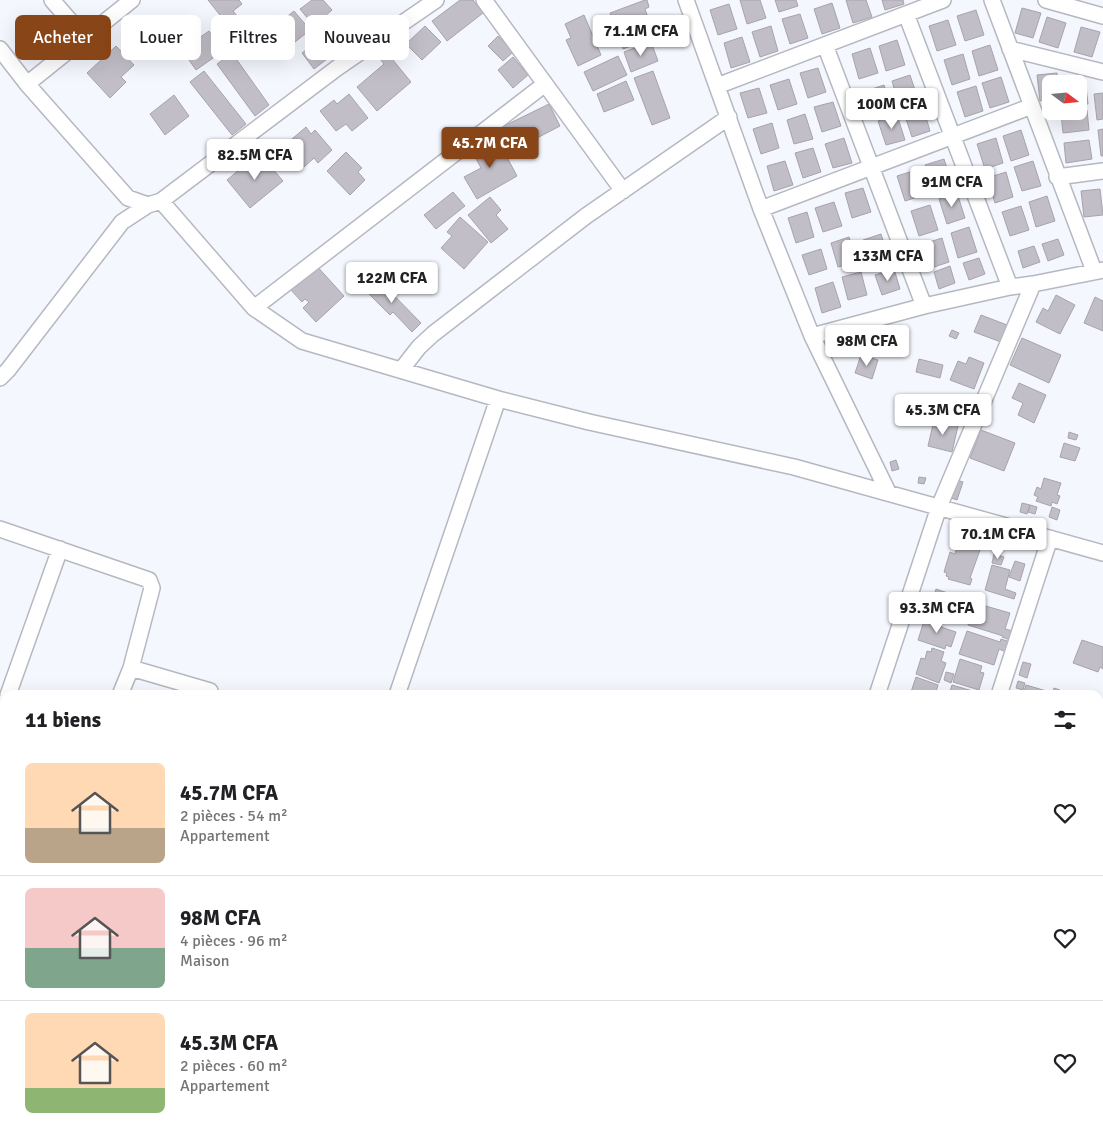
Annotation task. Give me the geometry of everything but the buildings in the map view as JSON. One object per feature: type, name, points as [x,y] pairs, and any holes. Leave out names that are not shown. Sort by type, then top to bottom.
[{"type":"street","points":[[52,0],[65,15]]},
{"type":"street","points":[[111,17],[132,0]]},
{"type":"street","points":[[0,378],[122,222],[154,203],[337,68],[436,0]]},
{"type":"street","points":[[484,0],[622,191]]},
{"type":"street","points":[[717,86],[943,0]]},
{"type":"street","points":[[812,336],[924,306],[1010,287],[1098,271],[1058,177],[992,0]]},
{"type":"street","points":[[1046,0],[1103,16]]},
{"type":"street","points":[[691,1],[717,86],[761,209],[812,336],[888,492]]},
{"type":"street","points":[[906,14],[1010,287]]},
{"type":"street","points":[[825,45],[924,306]]},
{"type":"street","points":[[0,49],[27,84],[128,198],[154,203],[254,308],[302,340],[498,399],[589,422],[794,467],[1103,553]]},
{"type":"street","points":[[1010,49],[1103,72]]},
{"type":"street","points":[[27,84],[57,60]]},
{"type":"street","points":[[254,308],[545,84]]},
{"type":"street","points":[[761,209],[1032,106]]},
{"type":"street","points":[[401,370],[419,347],[433,334],[586,216],[728,117]]},
{"type":"street","points":[[1058,177],[1103,171]]},
{"type":"street","points":[[122,222],[128,198]]},
{"type":"street","points":[[879,690],[939,507],[1033,284]]},
{"type":"street","points":[[399,690],[498,399]]},
{"type":"street","points":[[0,529],[149,580],[152,588],[131,668],[122,690]]},
{"type":"street","points":[[1001,690],[1050,538]]},
{"type":"street","points":[[10,690],[60,549]]},
{"type":"street","points":[[131,668],[207,690]]}]
